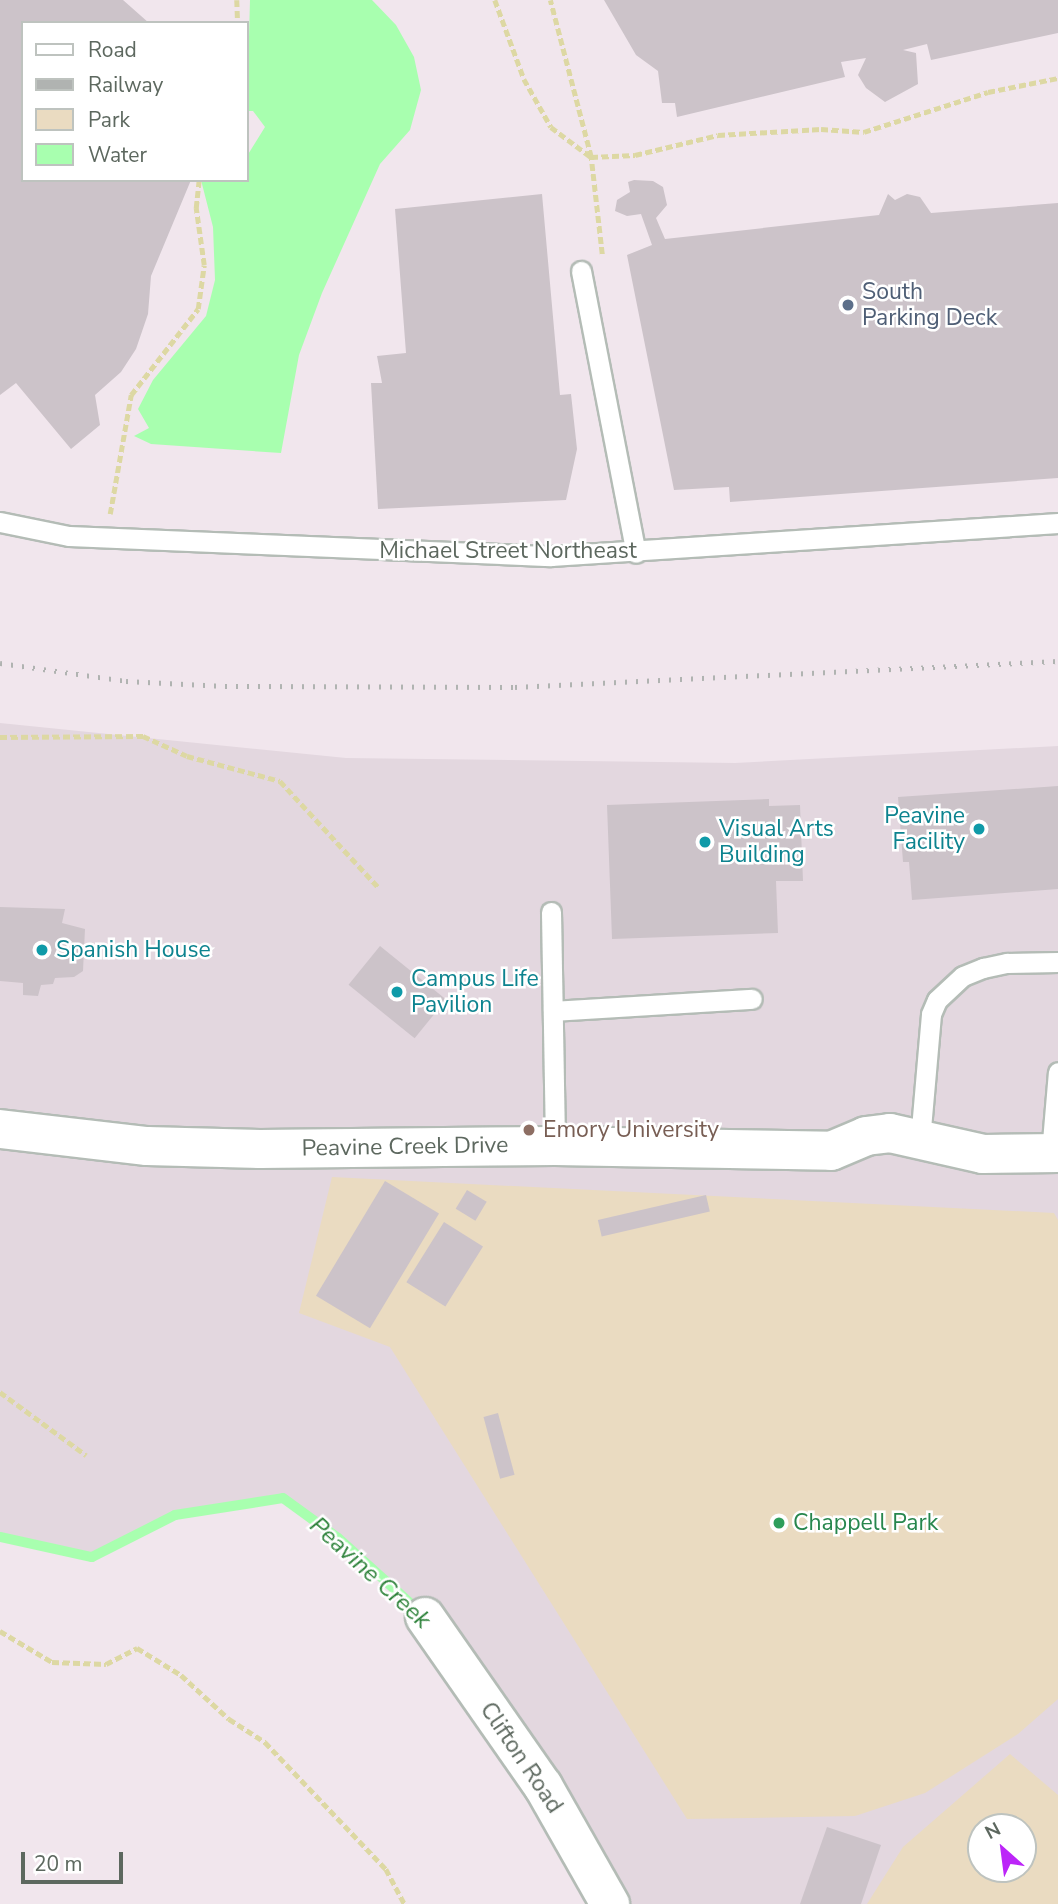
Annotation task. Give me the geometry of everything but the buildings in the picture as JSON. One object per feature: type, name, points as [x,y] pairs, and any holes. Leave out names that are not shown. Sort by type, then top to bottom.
[{"type":"street","name":"Peavine Creek Drive","points":[[0,1129],[197,1147],[555,1146],[831,1150],[866,1136],[890,1133],[983,1154],[1054,1153]]},
{"type":"street","name":"Clifton Road","points":[[425,1617],[543,1786],[611,1904]]},
{"type":"lane","points":[[581,271],[636,553]]},
{"type":"lane","name":"Michael Street Northeast","points":[[0,522],[24,530],[107,538],[551,556],[636,553],[1058,523]]},
{"type":"lane","points":[[551,912],[555,1146]]},
{"type":"lane","points":[[920,1140],[931,1014],[937,1000],[963,976],[983,968],[1007,962],[1058,962]]},
{"type":"lane","points":[[553,1011],[752,999]]},
{"type":"lane","points":[[1054,1153],[1058,1072]]},
{"type":"path","points":[[237,0],[238,21]]},
{"type":"path","points":[[495,0],[524,79],[551,127],[591,157],[635,155],[718,135],[821,129],[864,132],[936,113],[988,92],[1058,78]]},
{"type":"path","points":[[550,0],[591,157],[603,267],[581,271]]},
{"type":"path","points":[[107,538],[131,396],[198,309],[204,265],[196,208],[199,182]]},
{"type":"path","points":[[0,737],[143,736],[187,755],[280,781],[379,888]]},
{"type":"path","points":[[0,1392],[86,1455]]},
{"type":"path","points":[[0,1631],[52,1662],[106,1664],[137,1648],[181,1675],[229,1719],[265,1742],[386,1869],[405,1904]]},
{"type":"shaded area","name":"Emory University","points":[[0,723],[346,758],[735,763],[1058,746],[1058,1904],[610,1904],[425,1617],[283,1498],[175,1515],[92,1557],[0,1537]]},
{"type":"green space","name":"Chappell Park","points":[[332,1177],[1054,1213],[1058,1220],[1058,1699],[1018,1734],[925,1793],[855,1816],[687,1819],[390,1347],[299,1313]]},
{"type":"green space","points":[[1010,1754],[1058,1795],[1058,1904],[867,1904],[903,1847]]},
{"type":"water","points":[[250,0],[372,0],[396,25],[414,57],[421,90],[410,130],[380,164],[322,293],[299,355],[281,453],[151,444],[134,436],[149,428],[138,409],[153,380],[206,316],[215,280],[213,227],[202,182],[248,182],[248,154],[265,127],[253,111],[248,111]]},
{"type":"waterway","name":"Peavine Creek","points":[[0,1537],[92,1557],[175,1515],[283,1498],[338,1538],[420,1612]]},
{"type":"railway","points":[[0,663],[126,681],[225,686],[515,687],[1058,661]]},
{"type":"place","name":"South Parking Deck","points":[[848,305]]},
{"type":"place","name":"Peavine Facility","points":[[979,829]]},
{"type":"place","name":"Visual Arts Building","points":[[705,842]]},
{"type":"place","name":"Spanish House","points":[[42,950]]},
{"type":"place","name":"Campus Life Pavilion","points":[[397,992]]},
{"type":"place","name":"Emory University","points":[[529,1130]]},
{"type":"place","name":"Chappell Park","points":[[779,1523]]}]
